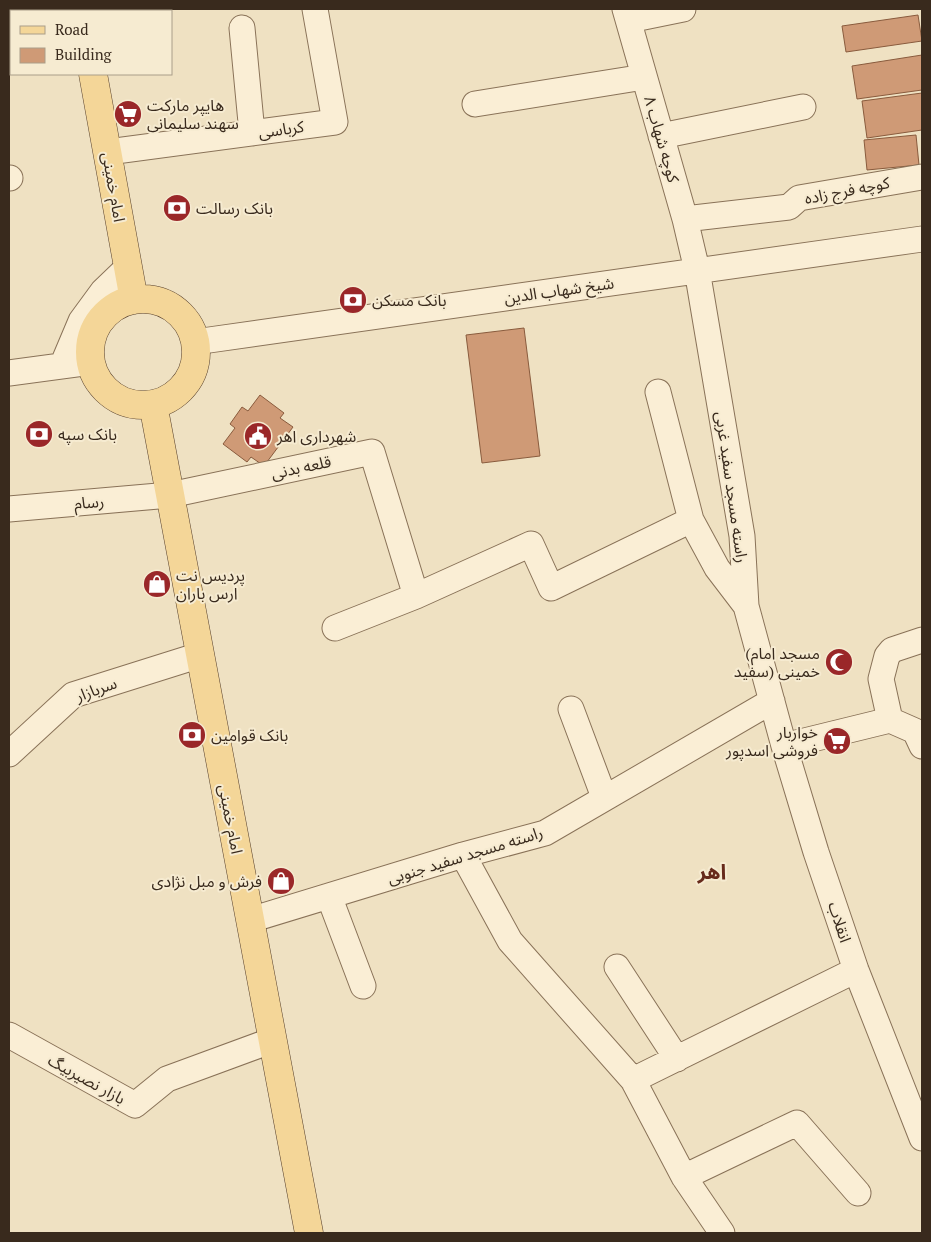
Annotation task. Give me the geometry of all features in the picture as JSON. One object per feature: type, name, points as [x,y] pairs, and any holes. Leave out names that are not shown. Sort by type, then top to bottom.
[{"type":"main road","name":"امام خمینی","points":[[94,75],[134,300]]},
{"type":"main road","points":[[134,300],[150,300],[166,304],[180,313],[190,327],[195,342],[196,359],[191,375],[182,389],[168,399],[153,404],[136,405],[121,400],[107,390],[97,377],[91,362],[91,345],[95,329],[105,315],[118,305],[134,300]]},
{"type":"main road","name":"امام خمینی","points":[[153,404],[310,1233]]},
{"type":"street","name":"کرباسی","points":[[108,152],[335,122],[315,9]]},
{"type":"street","points":[[627,15],[683,9]]},
{"type":"street","name":"کوچه شهاب ۸","points":[[627,15],[685,219],[697,270]]},
{"type":"street","points":[[242,28],[252,133]]},
{"type":"street","points":[[475,104],[644,77]]},
{"type":"street","points":[[661,136],[803,107]]},
{"type":"street","name":"کوچه فرج زاده","points":[[685,219],[789,207],[799,198],[922,177]]},
{"type":"street","name":"شیخ شهاب الدین","points":[[195,342],[922,238]]},
{"type":"street","points":[[62,366],[81,321],[103,291],[128,267]]},
{"type":"street","name":"راسته مسجد سفید غربی","points":[[697,270],[742,536],[746,606],[772,702]]},
{"type":"street","points":[[9,374],[91,362]]},
{"type":"street","points":[[658,392],[691,520],[717,568],[746,606]]},
{"type":"street","name":"قلعه بدنی","points":[[170,495],[372,452],[416,596]]},
{"type":"street","name":"رسام","points":[[9,509],[170,495]]},
{"type":"street","points":[[335,628],[416,596],[531,544],[551,588],[691,520]]},
{"type":"street","points":[[890,720],[881,679],[887,656],[892,650],[922,640]]},
{"type":"street","name":"سربازار","points":[[9,754],[73,695],[200,655]]},
{"type":"street","name":"انقلاب","points":[[772,702],[816,852],[856,970],[922,1138]]},
{"type":"street","name":"راسته مسجد سفید جنوبی","points":[[250,920],[545,832],[772,702]]},
{"type":"street","points":[[572,709],[604,797]]},
{"type":"street","points":[[784,746],[890,720],[915,731],[922,746]]},
{"type":"street","points":[[463,855],[510,941],[633,1080],[684,1177],[722,1233]]},
{"type":"street","points":[[328,896],[363,986]]},
{"type":"street","points":[[617,967],[677,1058]]},
{"type":"street","points":[[633,1080],[856,970]]},
{"type":"street","name":"بازار نصیربیگ","points":[[9,1035],[135,1106],[167,1079],[273,1040]]},
{"type":"street","points":[[684,1177],[797,1123],[858,1193]]},
{"type":"building","points":[[918,15],[922,41],[846,52],[842,26]]},
{"type":"building","points":[[922,55],[922,90],[857,99],[852,66]]},
{"type":"building","points":[[922,93],[922,130],[867,138],[862,101]]},
{"type":"building","points":[[916,135],[919,165],[867,170],[864,140]]},
{"type":"building","points":[[524,328],[540,456],[482,463],[466,335]]},
{"type":"building","name":"شهرداری اهر","points":[[260,395],[284,413],[280,418],[293,427],[264,466],[251,457],[247,462],[223,444],[235,428],[230,424],[242,407],[248,411]]},
{"type":"place","name":"هایپر مارکت سهند سلیمانی","points":[[128,114]]},
{"type":"place","name":"بانک رسالت","points":[[177,208]]},
{"type":"place","name":"بانک مسکن","points":[[353,300]]},
{"type":"place","name":"بانک سپه","points":[[39,434]]},
{"type":"place","name":"شهرداری اهر","points":[[258,436]]},
{"type":"place","name":"پردیس نت ارس باران","points":[[157,584]]},
{"type":"place","name":"(مسجد امام خمینی (سفید","points":[[839,662]]},
{"type":"place","name":"بانک قوامین","points":[[192,735]]},
{"type":"place","name":"خواربار فروشی اسدپور","points":[[837,741]]},
{"type":"place","name":"فرش و مبل نژادی","points":[[281,881]]},
{"type":"district","name":"اهر","points":[[712,872]]}]
